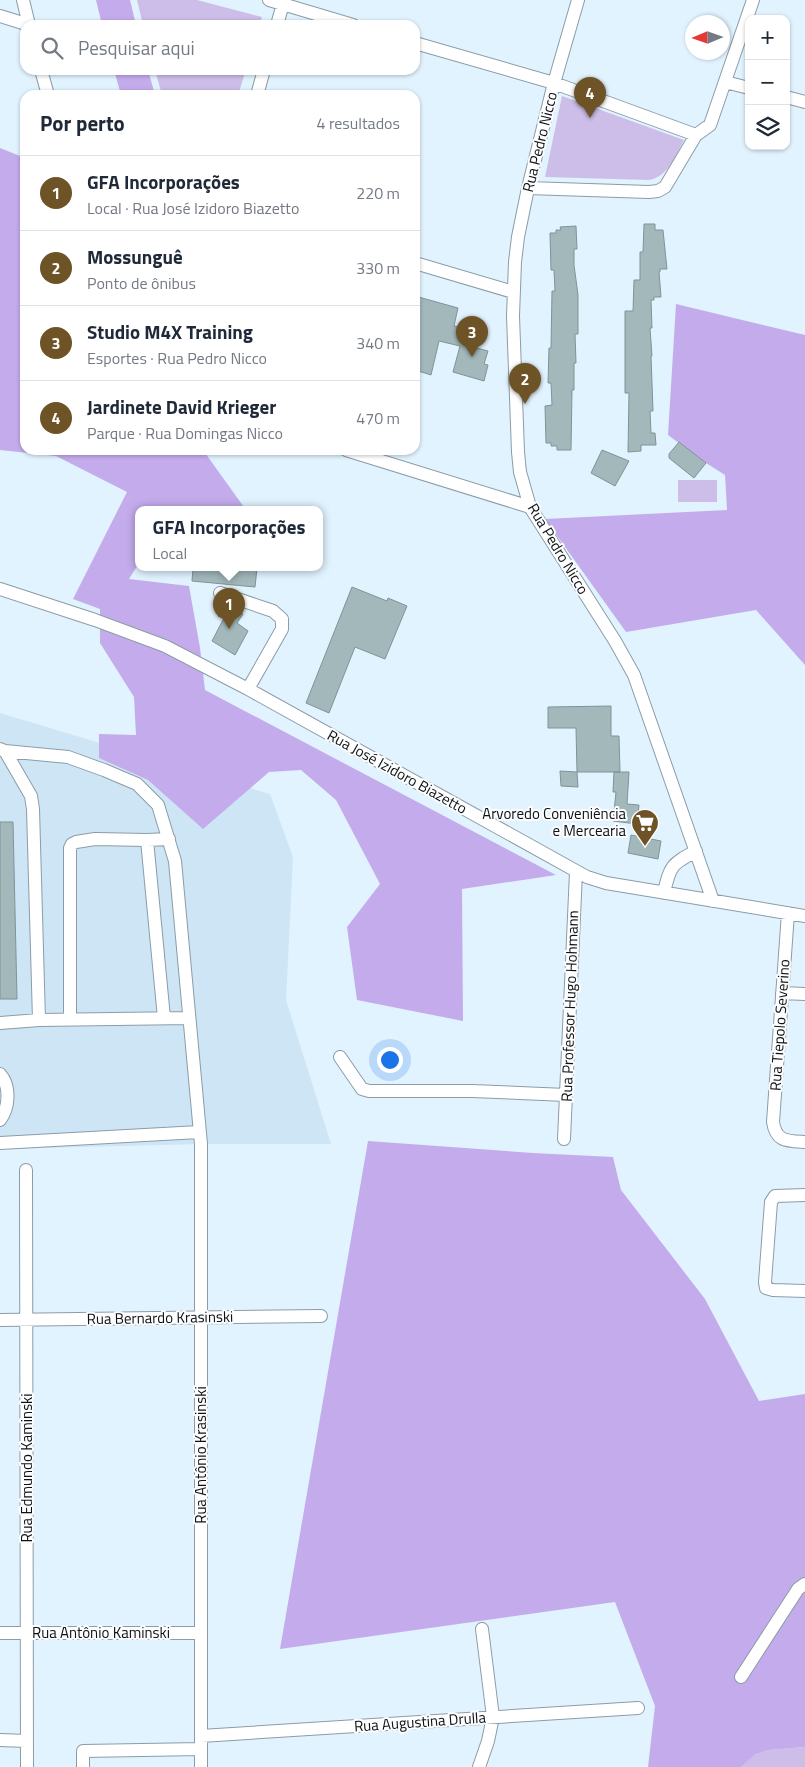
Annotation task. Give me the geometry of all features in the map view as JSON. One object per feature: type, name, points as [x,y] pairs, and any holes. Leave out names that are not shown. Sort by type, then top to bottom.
[{"type":"street","points":[[23,0],[28,20]]},
{"type":"street","points":[[269,0],[283,2],[338,20]]},
{"type":"street","name":"Rua Pedro Nicco","points":[[578,0],[554,83],[528,188],[518,238],[513,292],[513,344],[520,472],[530,508],[615,641],[641,692],[713,901]]},
{"type":"street","points":[[528,188],[658,191],[665,187],[671,180],[696,135],[710,125],[753,0]]},
{"type":"street","points":[[278,20],[283,2]]},
{"type":"street","points":[[0,16],[20,22]]},
{"type":"street","points":[[420,44],[554,83],[696,135]]},
{"type":"street","points":[[42,75],[47,90]]},
{"type":"street","points":[[258,90],[263,75]]},
{"type":"street","points":[[725,82],[745,87]]},
{"type":"street","points":[[790,98],[805,102]]},
{"type":"street","points":[[420,264],[513,292]]},
{"type":"street","points":[[362,455],[530,508]]},
{"type":"street","name":"Rua José Izidoro Biazetto","points":[[0,589],[132,633],[172,650],[248,689],[576,872],[597,881],[805,916]]},
{"type":"street","points":[[220,594],[273,611],[282,619],[282,629],[248,689]]},
{"type":"street","points":[[3,750],[31,796],[33,810],[40,1020]]},
{"type":"street","name":"Rua Antônio Krasinski","points":[[3,750],[68,757],[137,784],[158,805],[175,861],[200,1138],[201,1767]]},
{"type":"street","points":[[70,1018],[70,848],[72,844],[95,839],[168,839]]},
{"type":"street","points":[[147,840],[164,1018]]},
{"type":"street","points":[[664,893],[668,873],[676,862],[696,850]]},
{"type":"street","name":"Rua Professor Hugo Hohmann","points":[[564,1139],[576,872]]},
{"type":"street","name":"Rua Tiepolo Severino","points":[[788,913],[772,1122],[777,1136],[790,1141],[805,1142]]},
{"type":"street","points":[[782,993],[805,994]]},
{"type":"street","points":[[0,1024],[70,1018],[189,1018]]},
{"type":"street","points":[[340,1057],[362,1089],[369,1091],[472,1090],[566,1095]]},
{"type":"street","points":[[0,1074],[7,1091],[7,1105],[0,1120]]},
{"type":"street","points":[[0,1143],[200,1138]]},
{"type":"street","name":"Rua Edmundo Kaminski","points":[[26,1170],[27,1767]]},
{"type":"street","points":[[805,1195],[775,1196],[771,1202],[764,1282],[766,1288],[773,1290],[805,1291]]},
{"type":"street","name":"Rua Bernardo Krasinski","points":[[0,1320],[321,1316]]},
{"type":"street","points":[[741,1678],[798,1589],[805,1584]]},
{"type":"street","points":[[478,1767],[488,1741],[493,1717],[482,1630]]},
{"type":"street","name":"Rua Antônio Kaminski","points":[[0,1634],[201,1633]]},
{"type":"street","name":"Rua Augustina Drulla","points":[[201,1736],[638,1708]]},
{"type":"street","points":[[0,1740],[27,1741]]},
{"type":"street","points":[[83,1767],[83,1752],[201,1749]]},
{"type":"shaded area","points":[[96,0],[130,0],[135,20],[101,20]]},
{"type":"shaded area","points":[[137,0],[197,0],[262,17],[261,20],[142,20]]},
{"type":"shaded area","points":[[115,75],[149,75],[154,90],[120,90]]},
{"type":"shaded area","points":[[156,75],[244,75],[240,90],[161,90]]},
{"type":"shaded area","points":[[562,96],[684,140],[666,170],[656,178],[649,180],[545,177]]},
{"type":"shaded area","points":[[0,148],[20,156],[20,452],[0,450]]},
{"type":"shaded area","points":[[676,304],[805,335],[805,665],[756,610],[626,632],[545,519],[727,510],[725,475],[668,435]]},
{"type":"shaded area","points":[[47,455],[207,455],[243,506],[135,506],[135,569],[129,579],[189,586],[205,690],[556,875],[462,889],[463,1021],[357,1000],[347,927],[380,884],[336,800],[301,770],[269,772],[203,829],[148,780],[99,758],[99,734],[136,735],[134,697],[100,643],[100,609],[73,599],[127,492],[56,456]]},
{"type":"shaded area","points":[[678,480],[717,480],[717,502],[678,502]]},
{"type":"shaded area","points":[[0,713],[270,794],[293,857],[286,1000],[331,1144],[201,1144],[0,1149]]},
{"type":"shaded area","points":[[368,1141],[613,1157],[621,1190],[705,1299],[759,1401],[805,1394],[805,1747],[769,1750],[756,1754],[741,1767],[648,1767],[655,1706],[615,1602],[280,1649]]},
{"type":"shaded area","points":[[805,1747],[805,1767],[741,1767],[756,1754],[769,1750]]},
{"type":"building","points":[[644,224],[655,224],[655,230],[663,230],[667,269],[660,269],[659,272],[661,297],[654,297],[654,300],[651,300],[652,328],[650,328],[653,411],[650,411],[651,433],[655,433],[656,445],[641,445],[641,451],[628,452],[629,393],[625,393],[625,311],[633,311],[634,280],[640,280],[640,252],[643,252]]},
{"type":"building","points":[[576,226],[577,249],[574,249],[574,265],[578,295],[578,334],[575,334],[576,363],[574,363],[574,390],[572,390],[571,450],[557,450],[557,446],[551,446],[551,443],[546,443],[545,406],[552,405],[551,383],[548,383],[552,291],[555,291],[554,270],[551,270],[550,233],[556,233],[556,230],[561,230],[560,227]]},
{"type":"building","points":[[420,297],[458,308],[454,326],[469,329],[466,345],[488,351],[484,364],[488,365],[484,381],[453,372],[460,346],[439,341],[431,375],[420,372]]},
{"type":"building","points":[[679,442],[706,463],[694,478],[669,458],[669,454]]},
{"type":"building","points":[[602,450],[629,461],[615,486],[591,473]]},
{"type":"building","points":[[193,571],[257,571],[255,587],[192,581]]},
{"type":"building","points":[[352,587],[387,601],[388,598],[407,606],[385,659],[355,647],[329,713],[306,703]]},
{"type":"building","points":[[224,605],[243,614],[237,623],[248,631],[235,655],[212,641],[224,618],[218,616]]},
{"type":"building","points":[[611,706],[611,736],[619,736],[620,772],[577,772],[576,728],[548,728],[548,707]]},
{"type":"building","points":[[560,771],[577,772],[578,787],[561,786]]},
{"type":"building","points":[[614,772],[629,772],[627,804],[639,805],[637,824],[613,821],[616,792],[613,792]]},
{"type":"building","points":[[0,822],[13,822],[17,999],[0,999]]},
{"type":"building","name":"Arvoredo Conveniência e Mercearia","points":[[631,835],[661,841],[658,859],[628,853]]},
{"type":"place","name":"Jardinete David Krieger","points":[[590,118]]},
{"type":"place","name":"Studio M4X Training","points":[[472,357]]},
{"type":"place","name":"Mossunguê","points":[[525,404]]},
{"type":"place","name":"GFA Incorporações","points":[[229,629]]},
{"type":"place","name":"Arvoredo Conveniência e Mercearia","points":[[645,847]]}]
